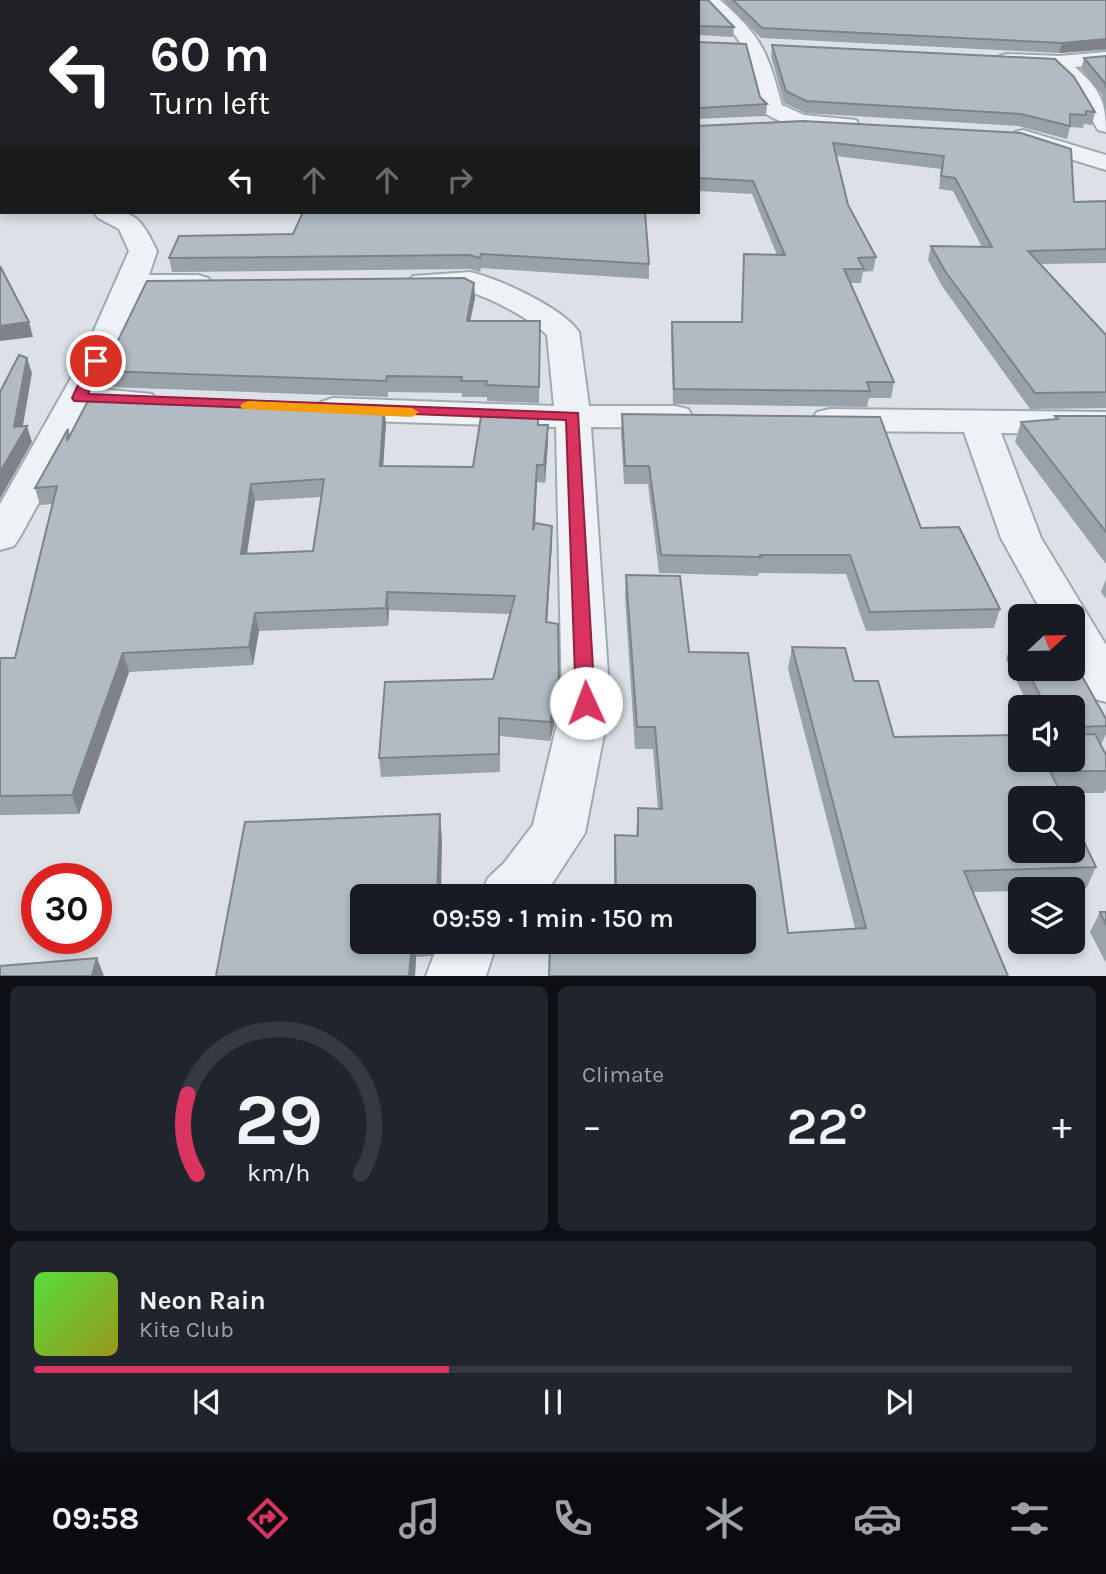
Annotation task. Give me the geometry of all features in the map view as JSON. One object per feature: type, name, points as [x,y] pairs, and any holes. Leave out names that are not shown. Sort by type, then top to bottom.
[{"type":"street","points":[[710,0],[736,23],[753,45],[761,61],[772,108],[785,117],[801,122]]},
{"type":"street","points":[[727,45],[779,46]]},
{"type":"street","points":[[982,58],[1059,62],[1106,58]]},
{"type":"street","points":[[1059,62],[1096,92],[1106,125]]},
{"type":"street","points":[[760,127],[801,122],[868,126]]},
{"type":"street","points":[[1004,135],[1058,146],[1106,163]]},
{"type":"street","points":[[0,537],[68,424],[131,284],[143,251],[130,224],[111,214]]},
{"type":"street","points":[[388,282],[470,281],[545,316],[563,332],[573,416],[586,703],[558,833],[520,884]]},
{"type":"street","points":[[131,284],[226,284]]},
{"type":"street","points":[[79,398],[174,402]]},
{"type":"street","points":[[296,408],[708,418]]},
{"type":"street","points":[[803,419],[1106,423]]},
{"type":"street","points":[[979,423],[1021,538],[1059,604]]},
{"type":"street","points":[[1085,649],[1106,685]]},
{"type":"street","points":[[456,975],[464,954]]},
{"type":"building","points":[[700,0],[708,0],[734,27],[700,26]]},
{"type":"building","points":[[733,0],[1106,0],[1106,39],[1062,43],[762,28]]},
{"type":"building","points":[[700,42],[746,44],[760,97],[767,104],[700,108]]},
{"type":"building","points":[[772,45],[1055,59],[1074,77],[1095,112],[1086,111],[1086,115],[1070,114],[1070,126],[1021,114],[806,101],[786,91]]},
{"type":"building","points":[[1106,56],[1106,88],[1105,83],[1084,58]]},
{"type":"building","points":[[803,121],[1021,133],[1071,149],[1074,202],[1106,201],[1106,249],[1028,251],[1106,335],[1106,392],[1035,393],[945,271],[931,246],[992,247],[955,178],[941,176],[944,156],[833,143],[848,205],[876,257],[858,258],[864,269],[844,269],[894,382],[867,382],[870,391],[674,389],[672,322],[742,322],[744,254],[785,255],[753,181],[700,178],[700,126]]},
{"type":"building","points":[[302,214],[645,214],[649,264],[481,254],[480,258],[469,255],[169,258],[179,236],[293,234]]},
{"type":"building","points":[[0,266],[29,322],[0,326]]},
{"type":"building","points":[[464,278],[474,283],[467,321],[540,321],[539,387],[486,385],[487,381],[461,381],[462,377],[387,376],[386,381],[103,371],[147,281]]},
{"type":"building","points":[[19,355],[27,358],[14,427],[27,426],[0,472],[0,392]]},
{"type":"building","points":[[91,395],[384,406],[380,466],[473,467],[482,410],[538,412],[538,425],[548,425],[544,465],[537,465],[533,530],[535,523],[552,526],[546,622],[558,624],[559,684],[550,722],[499,718],[499,754],[379,758],[385,682],[493,679],[515,596],[387,592],[386,608],[255,613],[249,647],[123,653],[72,795],[0,796],[0,658],[15,658],[57,486],[35,488],[68,429],[67,441]],"holes":[[[324,479],[313,551],[241,554],[251,484]]]},
{"type":"building","points":[[622,414],[880,417],[921,528],[959,527],[1000,609],[870,612],[850,555],[661,555],[649,466],[625,466]]},
{"type":"building","points":[[1055,416],[1106,416],[1106,532],[1021,422],[1058,419]]},
{"type":"building","points":[[626,575],[680,576],[689,652],[748,653],[788,933],[866,928],[792,647],[845,648],[854,681],[878,681],[894,737],[1008,735],[1008,772],[1050,772],[1057,786],[1008,786],[1008,863],[1085,863],[1085,844],[1096,867],[964,871],[1008,976],[549,976],[550,954],[756,954],[756,884],[616,884],[615,835],[638,836],[638,808],[662,809],[655,727],[637,727]]},
{"type":"building","points":[[1033,681],[1085,681],[1106,719],[1106,726],[1085,727],[1085,695],[1040,695]]},
{"type":"building","points":[[1085,734],[1095,734],[1106,755],[1106,771],[1085,771]]},
{"type":"building","points":[[440,814],[437,884],[350,884],[350,954],[411,954],[409,976],[216,976],[245,822]]},
{"type":"building","points":[[1100,912],[1106,912],[1106,925]]},
{"type":"building","points":[[97,958],[92,976],[0,976],[0,966]]},
{"type":"slow traffic","points":[[248,406],[412,412]]},
{"type":"route","points":[[96,361],[79,398],[512,416],[573,416],[586,703]]}]
